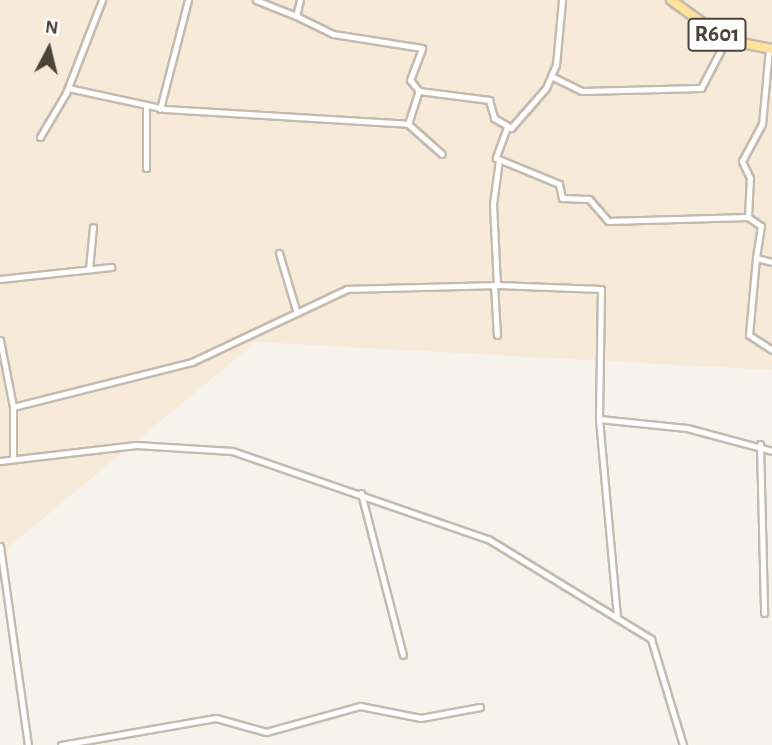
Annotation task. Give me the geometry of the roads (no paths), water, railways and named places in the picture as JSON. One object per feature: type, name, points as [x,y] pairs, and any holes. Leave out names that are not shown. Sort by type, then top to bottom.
[{"type":"main road","name":"R601","points":[[671,0],[726,40],[771,49]]},
{"type":"street","points":[[40,137],[68,88],[102,0]]},
{"type":"street","points":[[160,109],[188,0]]},
{"type":"street","points":[[256,0],[346,38],[418,46],[423,50],[410,85],[419,91],[489,100],[494,118],[507,127]]},
{"type":"street","points":[[296,16],[300,0]]},
{"type":"street","points":[[562,0],[551,76],[507,127],[495,156],[559,184],[562,198],[589,199],[614,223],[748,217],[761,226],[749,335],[772,350]]},
{"type":"street","points":[[551,76],[582,91],[701,88],[726,40]]},
{"type":"street","points":[[748,217],[750,178],[742,155],[760,131],[771,49]]},
{"type":"street","points":[[68,88],[160,109],[408,124],[442,154]]},
{"type":"street","points":[[408,124],[419,91]]},
{"type":"street","points":[[146,107],[146,168]]},
{"type":"street","points":[[497,335],[493,204],[499,160]]},
{"type":"street","points":[[89,269],[93,226]]},
{"type":"street","points":[[279,253],[296,310]]},
{"type":"street","points":[[757,258],[772,262]]},
{"type":"street","points":[[0,279],[111,267]]},
{"type":"street","points":[[13,407],[192,362],[296,310],[347,289],[495,285],[601,289],[599,419],[617,618]]},
{"type":"street","points":[[0,340],[13,407],[13,458]]},
{"type":"street","points":[[599,419],[760,444],[772,451]]},
{"type":"street","points":[[760,444],[764,613]]},
{"type":"street","points":[[0,461],[136,445],[202,448],[246,454],[361,493],[509,549],[652,641],[682,745]]},
{"type":"street","points":[[361,493],[404,655]]},
{"type":"street","points":[[0,546],[28,745]]},
{"type":"street","points":[[61,745],[216,718],[266,732],[360,706],[421,718],[480,708]]}]
